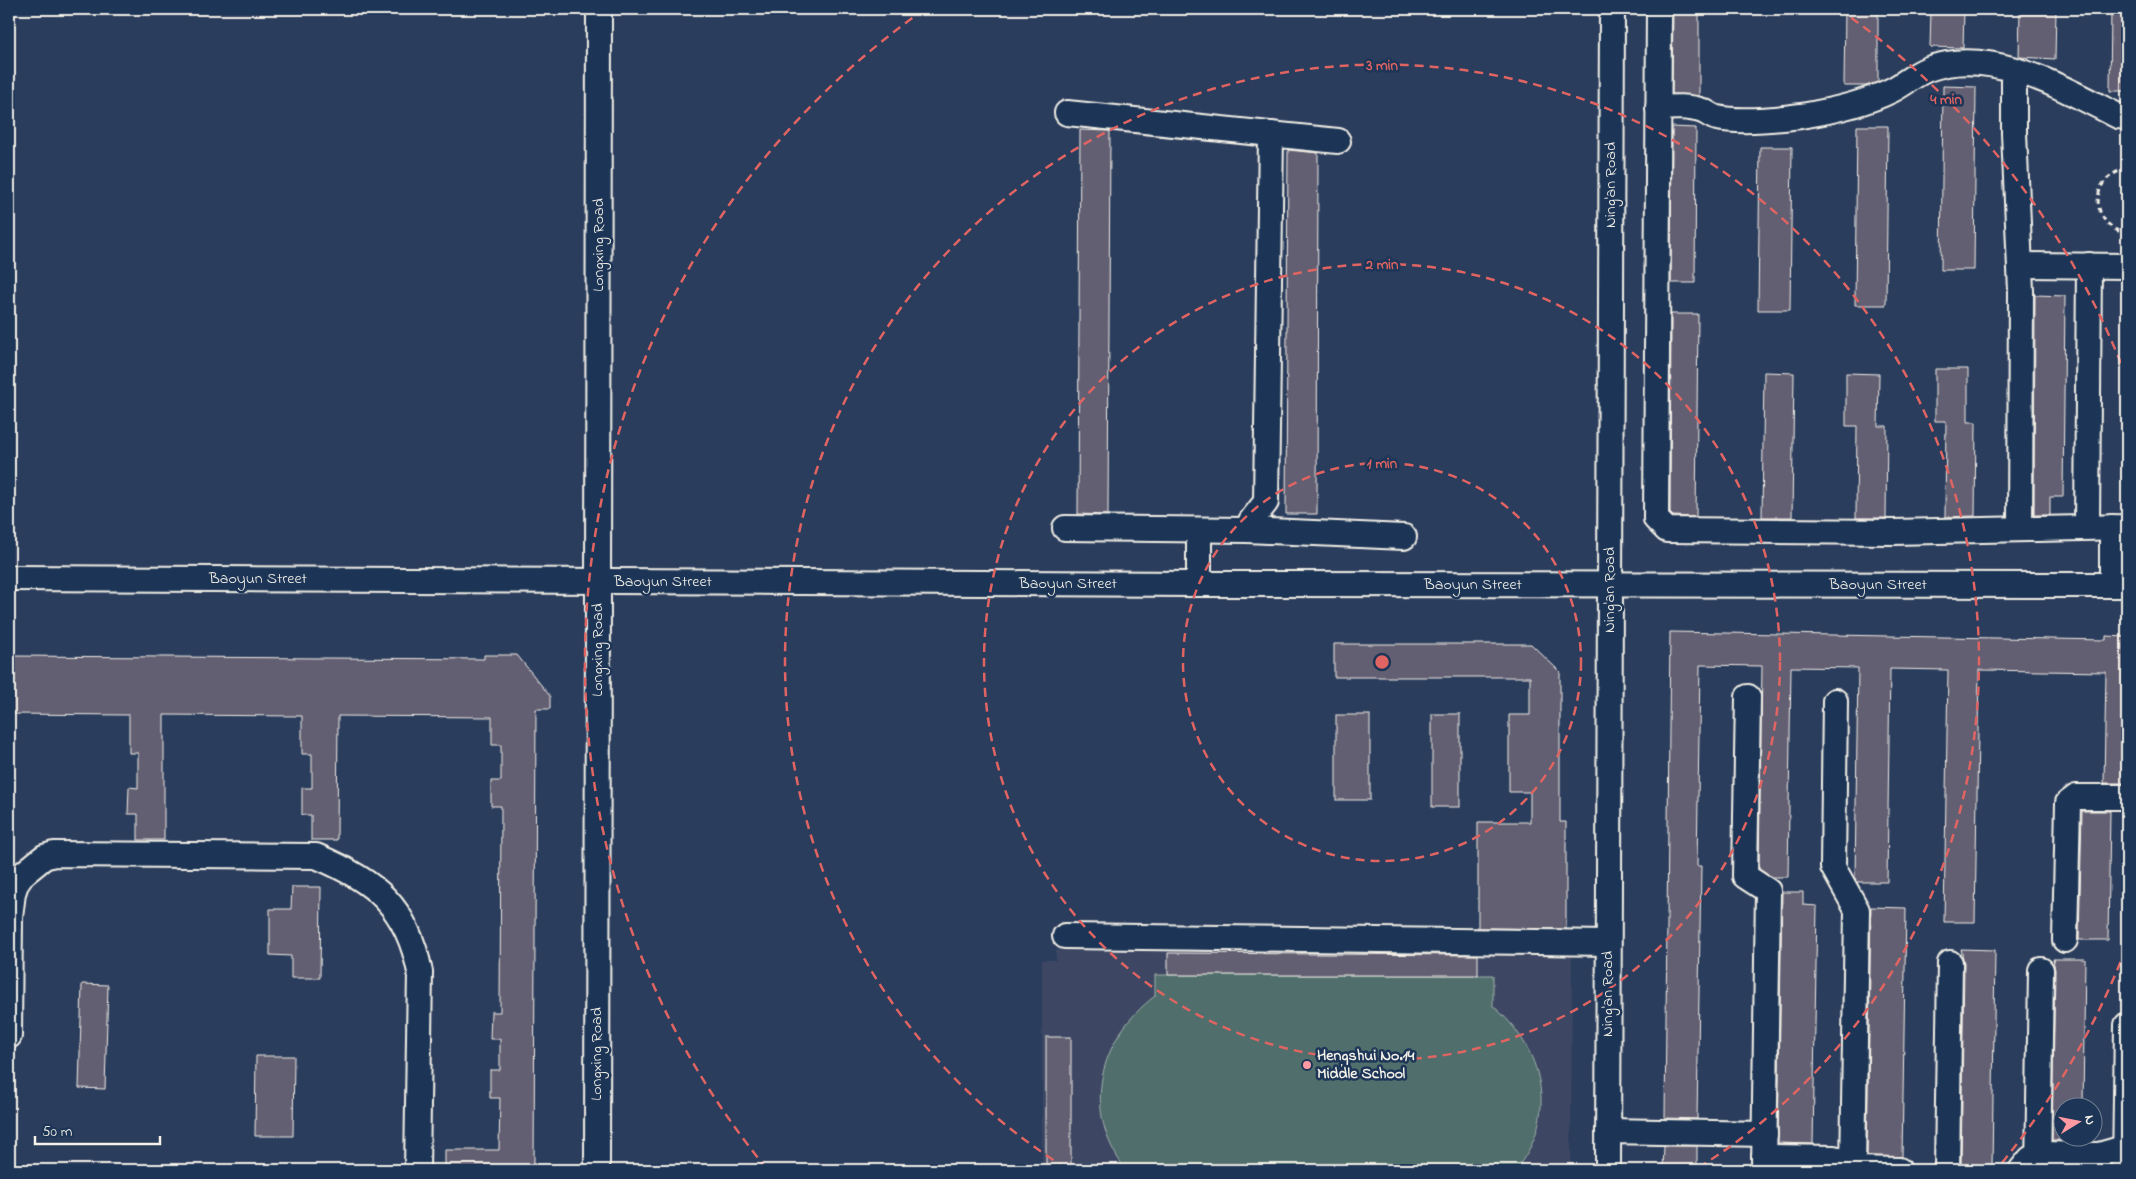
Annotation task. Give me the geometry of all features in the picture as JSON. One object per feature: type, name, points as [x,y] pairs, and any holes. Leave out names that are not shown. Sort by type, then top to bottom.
[{"type":"street","name":"Longxing Road","points":[[597,1170],[598,9]]},
{"type":"street","name":"Ning'an Road","points":[[1608,1170],[1612,9]]},
{"type":"street","points":[[1659,9],[1656,519],[1667,530],[1893,532],[2120,527],[2119,585]]},
{"type":"street","points":[[1658,108],[1685,107],[1703,111],[1716,118],[1748,119],[1800,116],[1863,103],[1892,90],[1927,69],[1948,64],[1994,65],[2014,70],[2057,85],[2118,116],[2127,116]]},
{"type":"street","points":[[2014,70],[2014,133],[2020,265],[2020,529]]},
{"type":"street","points":[[1067,113],[1338,141]]},
{"type":"street","points":[[1247,530],[1251,521],[1266,502],[1271,134]]},
{"type":"street","points":[[2020,265],[2127,266]]},
{"type":"street","points":[[2087,527],[2089,265]]},
{"type":"street","points":[[1065,528],[1247,530],[1404,537]]},
{"type":"street","points":[[1199,530],[1199,584]]},
{"type":"street","name":"Baoyun Street","points":[[9,578],[1199,584],[2119,585]]},
{"type":"street","points":[[1748,697],[1745,876],[1768,891],[1764,1154]]},
{"type":"street","points":[[1836,701],[1833,867],[1857,910],[1853,1170]]},
{"type":"street","points":[[2065,940],[2068,804],[2076,797],[2127,797]]},
{"type":"street","points":[[9,1036],[10,917],[13,893],[16,884],[23,874],[44,857],[54,854],[316,856],[348,869],[373,888],[404,922],[415,948],[420,972],[418,1170]]},
{"type":"street","points":[[1065,936],[1608,943]]},
{"type":"street","points":[[1947,1170],[1950,962]]},
{"type":"street","points":[[2039,1162],[2042,970]]},
{"type":"street","points":[[2021,1170],[2030,1159],[2039,1162],[2099,1155],[2126,1155],[2127,1024]]},
{"type":"street","points":[[1608,1131],[1764,1154],[1834,1158],[1853,1170],[1899,1170]]},
{"type":"path","points":[[2127,168],[2109,176],[2099,192],[2098,202],[2104,220],[2110,227],[2127,234]]},
{"type":"shaded area","name":"Hengshui No.14 Middle School","points":[[1056,950],[1572,953],[1571,1170],[1042,1170],[1042,960],[1056,960]]},
{"type":"green space","name":"Hengshui No.14 Middle School","points":[[1155,975],[1493,975],[1493,1006],[1510,1023],[1524,1042],[1534,1062],[1540,1084],[1541,1106],[1538,1128],[1529,1149],[1515,1170],[1126,1170],[1112,1147],[1104,1124],[1100,1100],[1102,1077],[1109,1054],[1120,1033],[1136,1013],[1155,996]]},
{"type":"building","points":[[1673,9],[1699,9],[1699,96],[1672,94]]},
{"type":"building","points":[[1845,9],[1878,9],[1878,82],[1866,86],[1844,86]]},
{"type":"building","points":[[1931,9],[1964,9],[1963,48],[1930,47]]},
{"type":"building","points":[[2020,9],[2056,9],[2055,59],[2019,57]]},
{"type":"building","points":[[2111,9],[2127,9],[2127,91],[2110,91]]},
{"type":"building","points":[[1943,86],[1976,87],[1974,270],[1941,270]]},
{"type":"building","points":[[1857,126],[1888,126],[1886,305],[1855,305]]},
{"type":"building","points":[[1672,127],[1696,128],[1695,283],[1671,283]]},
{"type":"building","points":[[1080,130],[1110,131],[1108,515],[1078,514]]},
{"type":"building","points":[[1760,147],[1792,147],[1790,310],[1758,310]]},
{"type":"building","points":[[1288,150],[1318,153],[1317,514],[1286,514]]},
{"type":"building","points":[[2035,295],[2065,296],[2063,497],[2050,497],[2050,515],[2034,515]]},
{"type":"building","points":[[1671,314],[1698,314],[1696,517],[1673,516],[1670,513]]},
{"type":"building","points":[[1935,369],[1968,369],[1968,422],[1976,422],[1975,516],[1945,517],[1946,421],[1935,421]]},
{"type":"building","points":[[1764,372],[1794,373],[1792,517],[1762,517]]},
{"type":"building","points":[[1846,373],[1879,374],[1878,426],[1887,426],[1886,518],[1856,518],[1857,426],[1846,426]]},
{"type":"building","points":[[1670,632],[2106,640],[2106,636],[2127,637],[2127,783],[2104,783],[2106,672],[1979,670],[1975,922],[1944,922],[1948,670],[1890,669],[1887,882],[1857,882],[1855,878],[1858,668],[1791,667],[1788,877],[1771,877],[1759,869],[1762,666],[1700,665],[1697,866],[1701,866],[1697,1119],[1665,1118]]},
{"type":"building","points":[[1334,644],[1531,644],[1560,672],[1560,822],[1566,822],[1566,929],[1478,928],[1478,822],[1530,822],[1530,792],[1509,792],[1509,715],[1530,715],[1530,677],[1334,677]]},
{"type":"building","points":[[484,655],[517,655],[550,696],[550,709],[536,709],[534,1170],[445,1170],[445,1150],[499,1150],[500,1098],[490,1098],[490,1070],[500,1070],[500,1039],[490,1039],[491,1012],[500,1012],[501,806],[491,806],[491,781],[501,781],[501,745],[492,745],[492,717],[338,716],[337,840],[311,840],[311,815],[302,815],[302,788],[312,788],[312,754],[302,754],[302,716],[164,715],[164,840],[138,840],[138,814],[128,814],[129,787],[138,788],[138,753],[129,753],[129,715],[9,714],[9,656],[484,659]]},
{"type":"building","points":[[1432,714],[1460,714],[1460,807],[1432,807]]},
{"type":"building","points":[[1336,715],[1370,715],[1370,800],[1336,800]]},
{"type":"building","points":[[2082,811],[2110,811],[2108,940],[2079,940]]},
{"type":"building","points":[[292,887],[321,887],[320,978],[291,978],[291,956],[270,955],[270,909],[291,909]]},
{"type":"building","points":[[1782,892],[1803,892],[1803,905],[1817,906],[1813,1144],[1778,1143]]},
{"type":"building","points":[[1871,907],[1906,908],[1902,1157],[1867,1156]]},
{"type":"building","points":[[1961,949],[1995,950],[1992,1169],[1961,1169],[1964,963]]},
{"type":"building","points":[[1168,953],[1478,955],[1478,975],[1168,975]]},
{"type":"building","points":[[2053,959],[2085,959],[2083,1096],[2054,1096],[2054,1140],[2052,1140],[2055,970]]},
{"type":"building","points":[[82,984],[108,985],[105,1089],[79,1088]]},
{"type":"building","points":[[1046,1037],[1071,1037],[1071,1170],[1046,1170]]},
{"type":"building","points":[[256,1056],[294,1056],[293,1136],[255,1136]]},
{"type":"building","points":[[1664,1146],[1697,1146],[1697,1170],[1663,1170]]},
{"type":"place","name":"Hengshui No.14 Middle School","points":[[1307,1065]]}]
